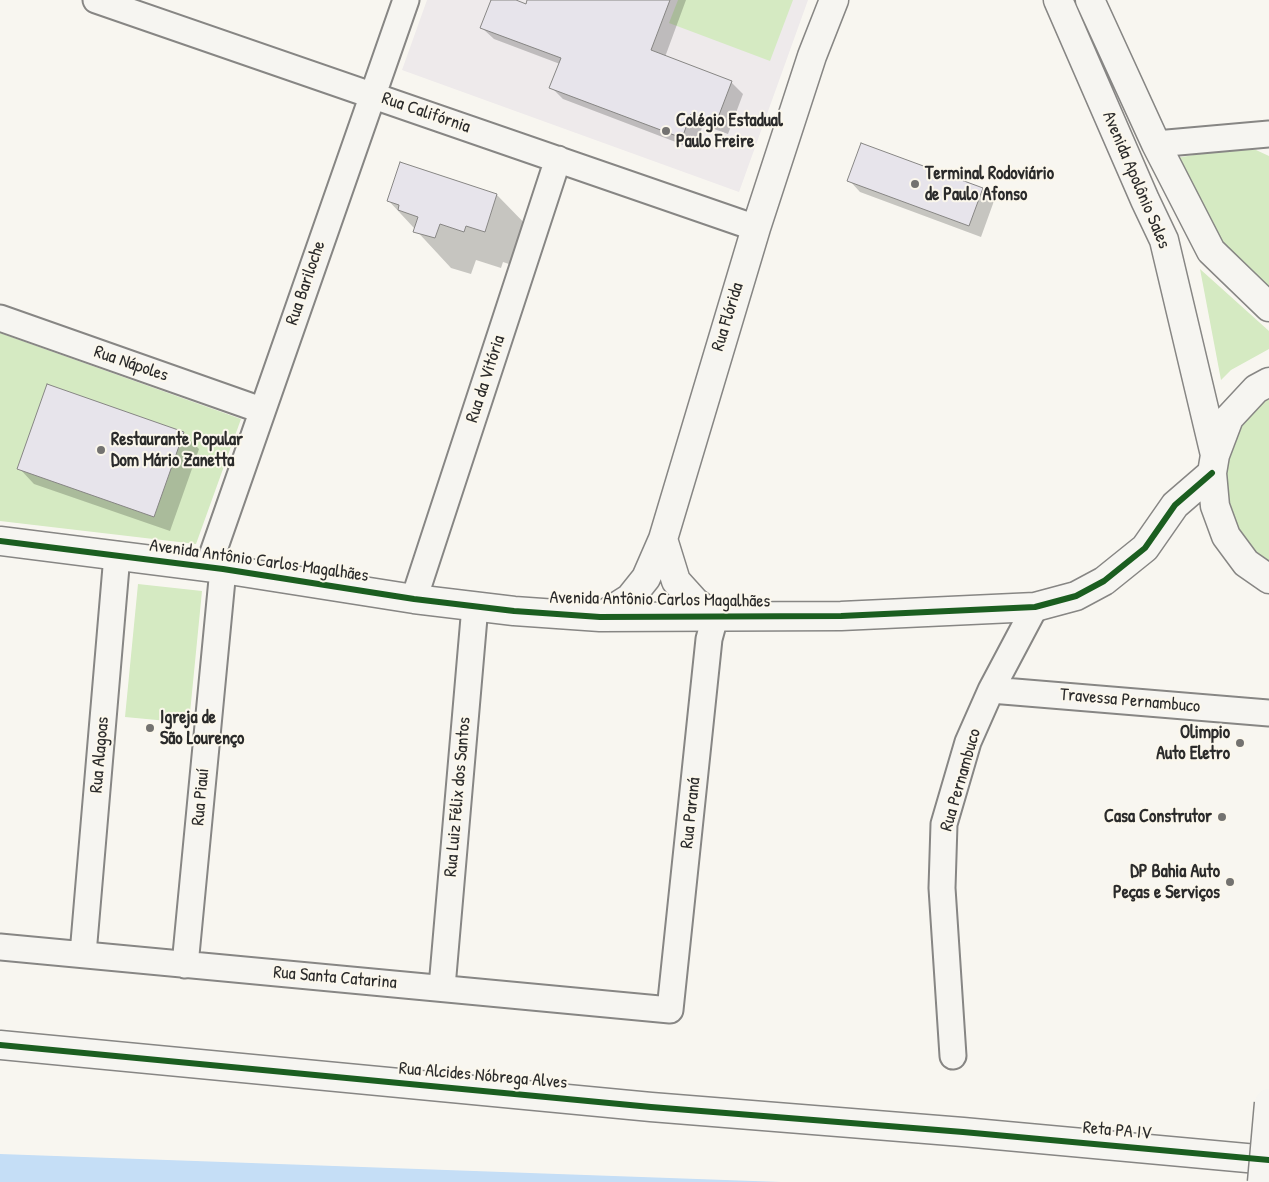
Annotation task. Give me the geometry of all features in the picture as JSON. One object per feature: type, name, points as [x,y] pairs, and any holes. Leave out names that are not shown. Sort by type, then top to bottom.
[{"type":"street","name":"Rua Califórnia","points":[[96,0],[756,228]]},
{"type":"street","name":"Rua Bariloche","points":[[216,568],[262,410],[406,0]]},
{"type":"street","name":"Rua Flórida","points":[[600,617],[630,598],[646,578],[663,539],[756,228],[812,56],[834,0]]},
{"type":"street","name":"Avenida Apolônio Sales","points":[[1058,0],[1164,240],[1213,464],[1215,506],[1226,536],[1246,562],[1269,579]]},
{"type":"street","name":"Avenida Apolônio Sales","points":[[1090,0],[1156,144],[1211,251],[1269,307]]},
{"type":"street","points":[[1156,144],[1269,134]]},
{"type":"street","name":"Rua da Vitória","points":[[414,599],[558,159]]},
{"type":"street","name":"Rua Nápoles","points":[[0,318],[262,410]]},
{"type":"street","points":[[1213,464],[1229,418],[1256,389],[1269,382]]},
{"type":"street","name":"Avenida Antônio Carlos Magalhães","points":[[0,541],[216,568],[414,599],[600,617],[841,616],[1035,607],[1076,596],[1104,582],[1145,548],[1175,505],[1213,464]]},
{"type":"street","points":[[663,539],[676,582],[695,602],[715,618]]},
{"type":"street","name":"Rua Alagoas","points":[[83,954],[116,555]]},
{"type":"street","name":"Rua Piauí","points":[[185,965],[216,568]]},
{"type":"street","name":"Rua Luiz Félix dos Santos","points":[[442,987],[475,606]]},
{"type":"street","name":"Rua Pernambuco","points":[[953,1056],[942,888],[944,824],[968,742],[991,690],[1035,607]]},
{"type":"street","name":"Rua Paraná","points":[[670,1010],[709,639],[715,618]]},
{"type":"street","name":"Travessa Pernambuco","points":[[991,690],[1269,713]]},
{"type":"street","name":"Rua Santa Catarina","points":[[0,947],[442,987],[670,1010]]},
{"type":"street","name":"Rua Alcides Nóbrega Alves","points":[[0,1045],[651,1107],[963,1132]]},
{"type":"street","points":[[1262,1182],[1269,1103]]},
{"type":"street","name":"Reta PA IV","points":[[963,1132],[1269,1160]]},
{"type":"shaded area","name":"Colégio Estadual Paulo Freire","points":[[427,0],[808,0],[739,192],[402,70]]},
{"type":"green space","points":[[678,0],[793,0],[770,61],[669,23]]},
{"type":"green space","points":[[1229,149],[1256,150],[1269,156],[1269,286],[1248,276],[1228,259],[1176,158]]},
{"type":"green space","points":[[1200,269],[1269,331],[1269,349],[1231,370],[1221,380]]},
{"type":"green space","points":[[0,333],[241,419],[196,544],[0,521]]},
{"type":"green space","points":[[1269,399],[1269,561],[1257,553],[1237,526],[1226,495],[1227,461],[1239,430],[1260,404]]},
{"type":"green space","points":[[138,584],[202,591],[189,723],[125,717]]},
{"type":"water","points":[[0,1154],[781,1182],[0,1182]]},
{"type":"building","points":[[491,0],[516,0],[526,4],[527,0],[670,0],[651,50],[732,81],[716,123],[691,114],[682,138],[549,88],[561,58],[480,28]]},
{"type":"building","name":"Terminal Rodoviário de Paulo Afonso","points":[[861,143],[983,188],[969,226],[847,181]]},
{"type":"building","points":[[400,162],[497,194],[485,232],[466,226],[464,232],[440,224],[435,238],[413,232],[418,217],[398,210],[399,205],[387,201]]},
{"type":"building","name":"Restaurante Popular Dom Mário Zanetta","points":[[47,384],[184,432],[154,517],[17,469]]},
{"type":"cycle path","points":[[0,541],[223,569],[414,599],[514,611],[600,617],[841,616],[1035,607],[1076,596],[1104,581],[1145,548],[1175,505],[1212,473]]},
{"type":"cycle path","points":[[0,1045],[651,1107],[963,1132],[1269,1160]]},
{"type":"place","name":"Colégio Estadual Paulo Freire","points":[[666,131]]},
{"type":"place","name":"Terminal Rodoviário de Paulo Afonso","points":[[915,184]]},
{"type":"place","name":"Restaurante Popular Dom Mário Zanetta","points":[[101,450]]},
{"type":"place","name":"Igreja de São Lourenço","points":[[150,728]]},
{"type":"place","name":"Olimpio Auto Eletro","points":[[1240,743]]},
{"type":"place","name":"Casa Construtor","points":[[1222,817]]},
{"type":"place","name":"DP Bahia Auto Peças e Serviços","points":[[1230,882]]}]
